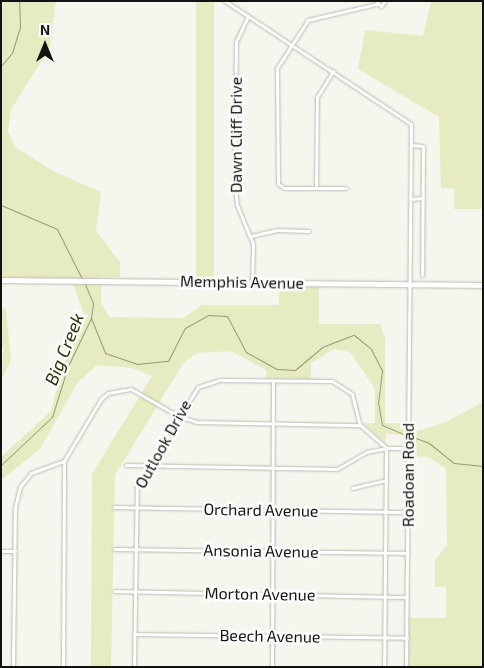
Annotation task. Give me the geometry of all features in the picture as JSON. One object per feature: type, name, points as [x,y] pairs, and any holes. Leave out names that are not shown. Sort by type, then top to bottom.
[{"type":"main road","name":"Memphis Avenue","points":[[1,280],[483,285]]},
{"type":"street","points":[[225,1],[231,3],[333,71],[317,97],[316,188]]},
{"type":"street","points":[[346,188],[284,188],[275,179],[276,75],[291,44],[311,18],[385,1]]},
{"type":"street","name":"Dawn Cliff Drive","points":[[248,16],[236,42],[234,177],[237,205],[251,236],[252,284]]},
{"type":"street","name":"Roadoan Road","points":[[333,71],[407,119],[411,130],[406,667]]},
{"type":"street","points":[[411,145],[423,146],[422,275]]},
{"type":"street","points":[[411,199],[423,198]]},
{"type":"street","points":[[251,236],[277,230],[309,231]]},
{"type":"street","name":"Outlook Drive","points":[[134,667],[135,507],[137,486],[190,396],[208,381],[332,381],[344,386],[357,402],[360,425]]},
{"type":"street","points":[[272,667],[273,381]]},
{"type":"street","points":[[63,667],[64,461],[101,399],[116,390],[138,392],[178,416],[211,423],[360,425],[386,448],[384,667]]},
{"type":"street","points":[[126,465],[338,469],[366,452],[386,448],[408,448]]},
{"type":"street","points":[[13,667],[15,508],[20,487],[31,474],[64,461]]},
{"type":"street","points":[[352,488],[386,480]]},
{"type":"street","name":"Orchard Avenue","points":[[114,507],[408,512]]},
{"type":"street","name":"Ansonia Avenue","points":[[114,549],[408,553]]},
{"type":"street","points":[[1,551],[15,551]]},
{"type":"street","name":"Morton Avenue","points":[[114,591],[407,597]]},
{"type":"street","name":"Beech Avenue","points":[[134,634],[407,638]]},
{"type":"green space","points":[[1,1],[56,1],[50,47],[11,110],[8,132],[16,148],[55,172],[101,192],[96,231],[120,262],[120,277],[100,277],[100,281],[1,280]]},
{"type":"green space","points":[[196,1],[214,1],[214,279],[196,279]]},
{"type":"green space","points":[[431,1],[483,1],[482,209],[454,209],[454,189],[441,188],[439,117],[358,69],[365,30],[423,36]]},
{"type":"green space","points":[[73,284],[101,284],[101,302],[109,317],[183,318],[202,305],[279,305],[279,286],[319,287],[319,324],[380,324],[385,338],[385,423],[408,423],[408,434],[446,422],[483,402],[483,667],[409,667],[409,618],[446,618],[446,587],[435,587],[435,560],[447,545],[446,469],[429,457],[408,456],[408,435],[386,434],[386,444],[363,423],[375,423],[375,389],[350,352],[335,349],[311,363],[311,379],[266,378],[266,370],[231,351],[197,353],[184,362],[115,475],[111,667],[91,667],[92,474],[152,376],[132,368],[97,365],[78,382],[40,449],[1,480],[1,457],[51,411],[63,366],[85,317]]},
{"type":"green space","points":[[1,308],[6,309],[11,360],[1,381],[4,347],[1,347]]},
{"type":"waterway","name":"Big Creek","points":[[1,66],[12,53],[20,27],[19,1]]},
{"type":"waterway","name":"Big Creek","points":[[1,205],[57,229],[82,279]]},
{"type":"waterway","name":"Big Creek","points":[[1,465],[52,417],[68,366],[91,318],[93,303],[84,282]]},
{"type":"waterway","points":[[91,318],[105,353],[137,364],[168,361],[185,328],[208,315],[227,316],[246,352],[277,369],[295,370],[322,347],[354,335],[371,349],[382,371],[378,402],[382,425],[406,435]]},
{"type":"waterway","points":[[410,436],[429,443],[454,463],[483,466]]}]
